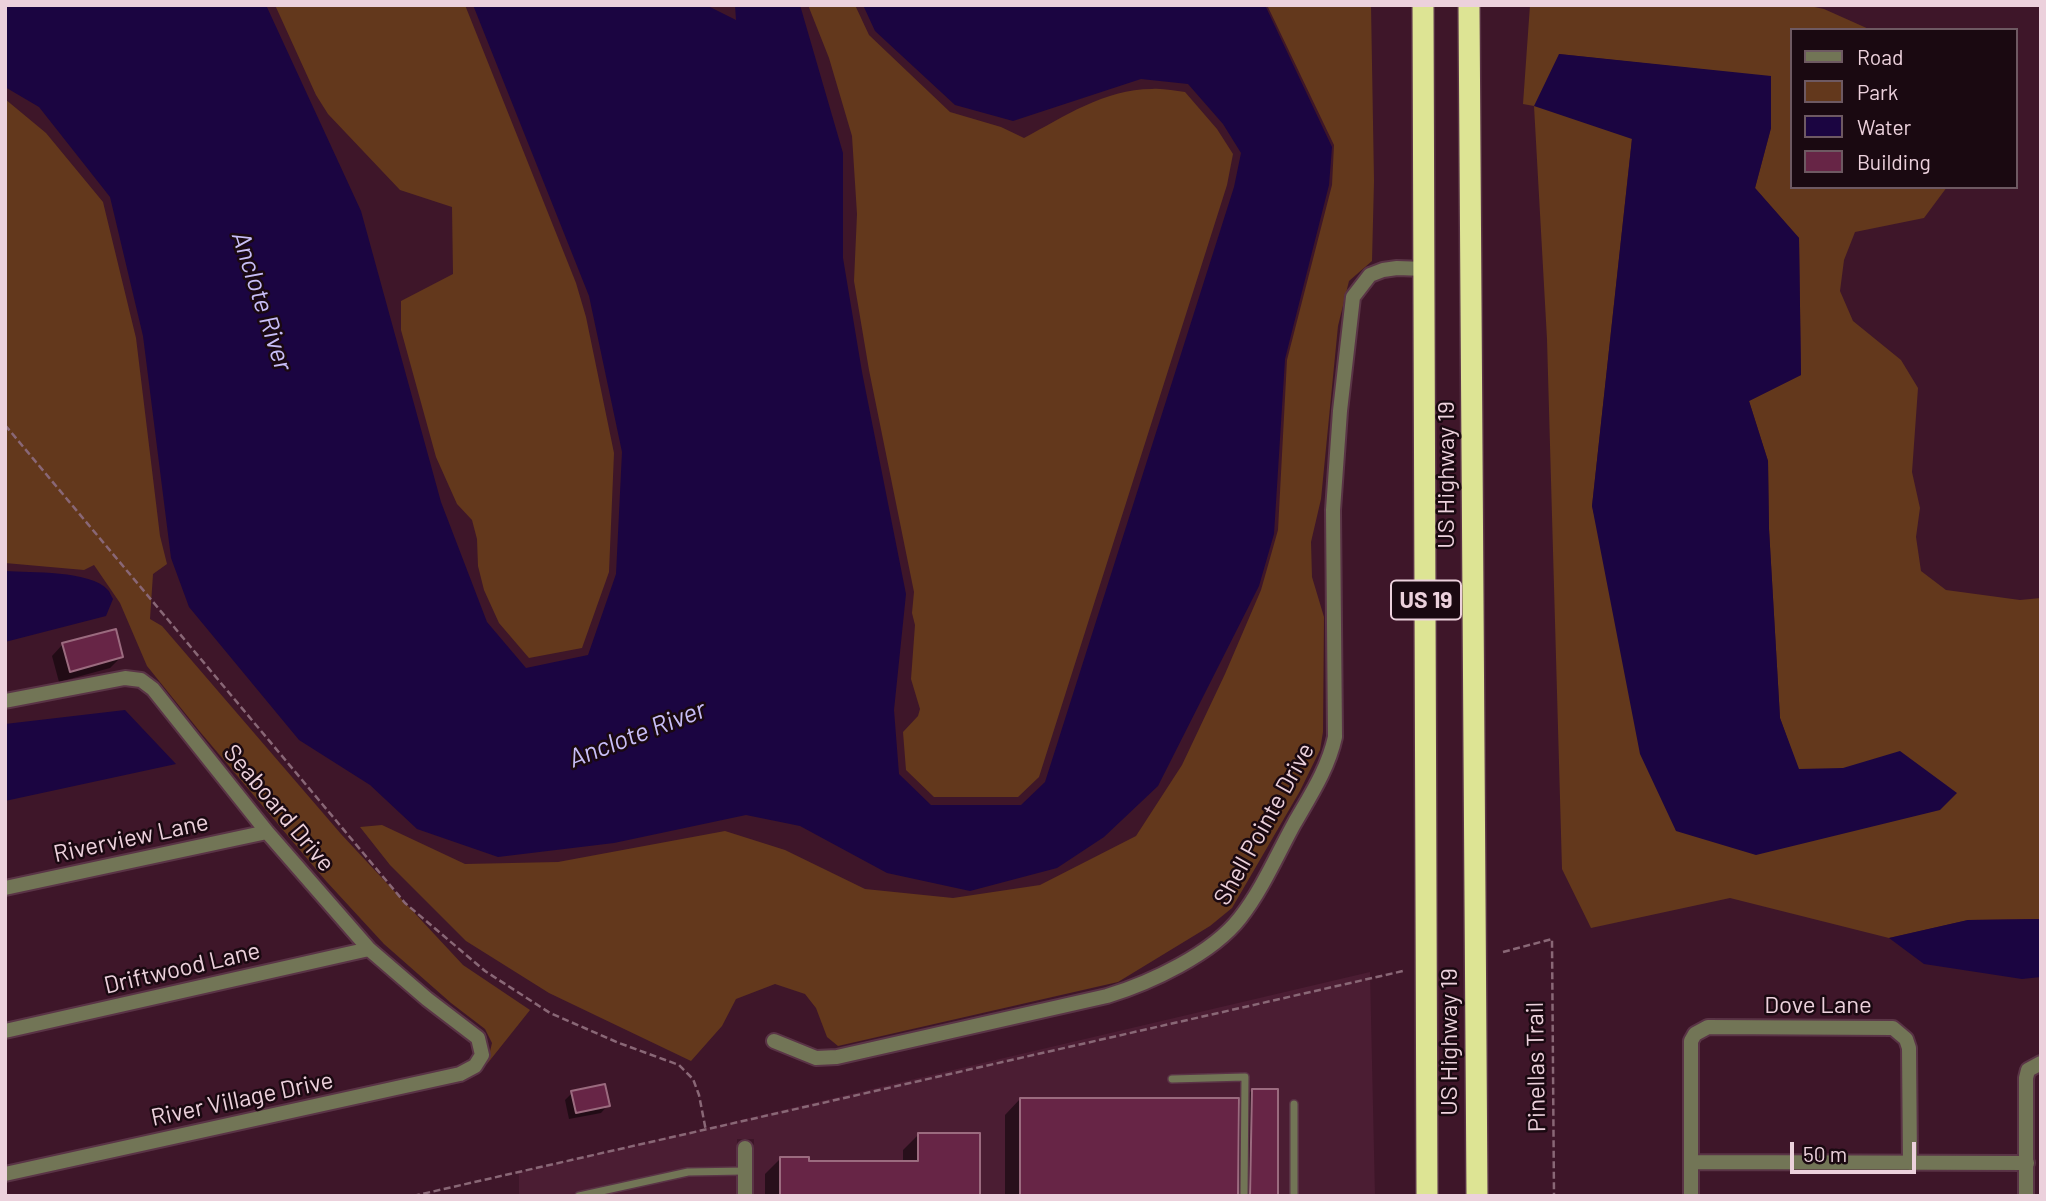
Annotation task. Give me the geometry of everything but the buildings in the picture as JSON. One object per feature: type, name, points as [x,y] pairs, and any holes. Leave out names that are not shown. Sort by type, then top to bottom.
[{"type":"highway","name":"US Highway 19","points":[[1423,5],[1427,1196]]},
{"type":"highway","name":"US Highway 19","points":[[1469,5],[1478,1196]]},
{"type":"street","name":"Shell Pointe Drive","points":[[774,1041],[816,1058],[837,1057],[1107,996],[1134,988],[1164,973],[1209,946],[1232,928],[1248,906],[1326,766],[1335,737],[1333,510],[1340,411],[1353,297],[1370,275],[1397,268],[1424,269]]},
{"type":"street","name":"Seaboard Drive","points":[[5,701],[125,678],[141,680],[153,689],[267,832],[369,949],[426,999],[478,1038],[482,1055]]},
{"type":"street","name":"Riverview Lane","points":[[5,888],[267,832]]},
{"type":"street","name":"Driftwood Lane","points":[[5,1031],[369,949]]},
{"type":"street","name":"Dove Lane","points":[[1691,1162],[1691,1041],[1695,1034],[1708,1027],[1893,1028],[1906,1039],[1909,1048],[1910,1163]]},
{"type":"street","name":"River Village Drive","points":[[5,1174],[460,1074],[475,1066],[482,1055]]},
{"type":"street","points":[[2026,1196],[2026,1078],[2034,1066]]},
{"type":"street","points":[[745,1149],[745,1196]]},
{"type":"street","points":[[1691,1196],[1691,1162],[2026,1163]]},
{"type":"lane","points":[[1171,1079],[1245,1077],[1244,1196]]},
{"type":"lane","points":[[1294,1104],[1294,1196]]},
{"type":"lane","points":[[579,1196],[688,1172],[745,1171]]},
{"type":"path","points":[[5,425],[405,903],[485,971],[550,1013],[679,1065],[693,1079],[699,1094],[706,1130]]},
{"type":"path","name":"Pinellas Trail","points":[[1503,952],[1552,939],[1554,1196]]},
{"type":"path","points":[[413,1196],[1403,971]]},
{"type":"shaded area","points":[[1370,972],[1375,1196],[754,1196],[754,1139],[737,1139],[737,1196],[519,1196],[519,1172]]},
{"type":"green space","points":[[275,5],[465,5],[576,283],[586,317],[614,453],[609,572],[582,648],[529,658],[499,623],[484,590],[472,520],[457,504],[436,457],[401,330],[401,301],[453,274],[452,207],[400,190],[328,114],[316,95]]},
{"type":"green space","points":[[808,5],[855,5],[869,35],[950,112],[1001,127],[1024,138],[1101,99],[1134,90],[1160,89],[1185,92],[1217,129],[1233,154],[1227,185],[1039,777],[1018,797],[934,797],[906,770],[903,732],[918,716],[920,709],[911,679],[915,625],[912,613],[914,592],[869,370],[854,281],[857,214],[852,136],[829,58]]},
{"type":"green space","points":[[1267,5],[1371,5],[1374,181],[1372,261],[1349,281],[1338,326],[1321,499],[1311,542],[1312,577],[1324,617],[1323,732],[1320,750],[1300,791],[1232,908],[1210,926],[1118,982],[838,1046],[827,1037],[816,1008],[805,994],[775,984],[736,999],[722,1026],[691,1061],[549,993],[466,941],[390,865],[360,827],[382,825],[465,864],[558,862],[725,831],[785,850],[865,889],[953,898],[1040,885],[1136,836],[1182,765],[1225,674],[1261,590],[1278,530],[1287,360],[1332,185],[1334,145]]},
{"type":"green space","points":[[1530,5],[1805,5],[1824,9],[1867,28],[1790,28],[1790,189],[1946,189],[1924,218],[1855,232],[1844,260],[1840,291],[1853,321],[1901,360],[1918,388],[1912,472],[1920,508],[1916,537],[1921,571],[1946,590],[2020,600],[2041,598],[2041,919],[1968,920],[1889,938],[1730,898],[1591,928],[1562,869],[1547,339],[1534,106],[1523,104]],"holes":[[[1559,54],[1771,77],[1771,128],[1755,188],[1799,238],[1801,375],[1749,401],[1768,461],[1769,529],[1780,718],[1798,769],[1843,769],[1900,752],[1676,830],[1592,506],[1632,138]]]},
{"type":"green space","points":[[5,99],[46,133],[103,202],[136,338],[160,536],[167,564],[153,574],[150,619],[162,626],[341,834],[463,965],[530,1010],[487,1064],[492,1043],[485,1029],[384,944],[326,881],[147,666],[120,603],[94,565],[84,570],[5,563]]},
{"type":"water","name":"Anclote River","points":[[5,5],[266,5],[361,211],[441,502],[487,622],[526,668],[588,655],[616,574],[622,452],[589,296],[473,5],[706,5],[736,20],[735,5],[800,5],[843,153],[843,258],[862,372],[906,594],[894,710],[899,774],[931,805],[1021,805],[1045,782],[1234,187],[1241,153],[1223,124],[1188,84],[1141,79],[1013,121],[955,105],[875,31],[863,5],[1265,5],[1332,147],[1329,185],[1285,359],[1274,534],[1259,586],[1158,786],[1104,837],[1057,868],[970,891],[887,873],[800,826],[746,815],[614,843],[498,857],[417,829],[370,785],[299,740],[189,607],[171,558],[143,336],[110,197],[39,107],[5,87]]},
{"type":"water","points":[[1559,54],[1771,76],[1771,128],[1755,188],[1799,238],[1801,375],[1749,401],[1768,461],[1769,529],[1780,718],[1799,769],[1843,768],[1900,751],[1957,793],[1940,810],[1756,855],[1676,831],[1640,754],[1592,506],[1632,139],[1534,106]]},
{"type":"water","points":[[5,571],[60,574],[88,579],[108,590],[113,599],[106,616],[5,642]]},
{"type":"water","points":[[125,710],[176,764],[5,801],[5,724]]},
{"type":"water","points":[[2041,919],[2041,977],[2022,979],[1924,964],[1889,938],[1968,920]]}]
